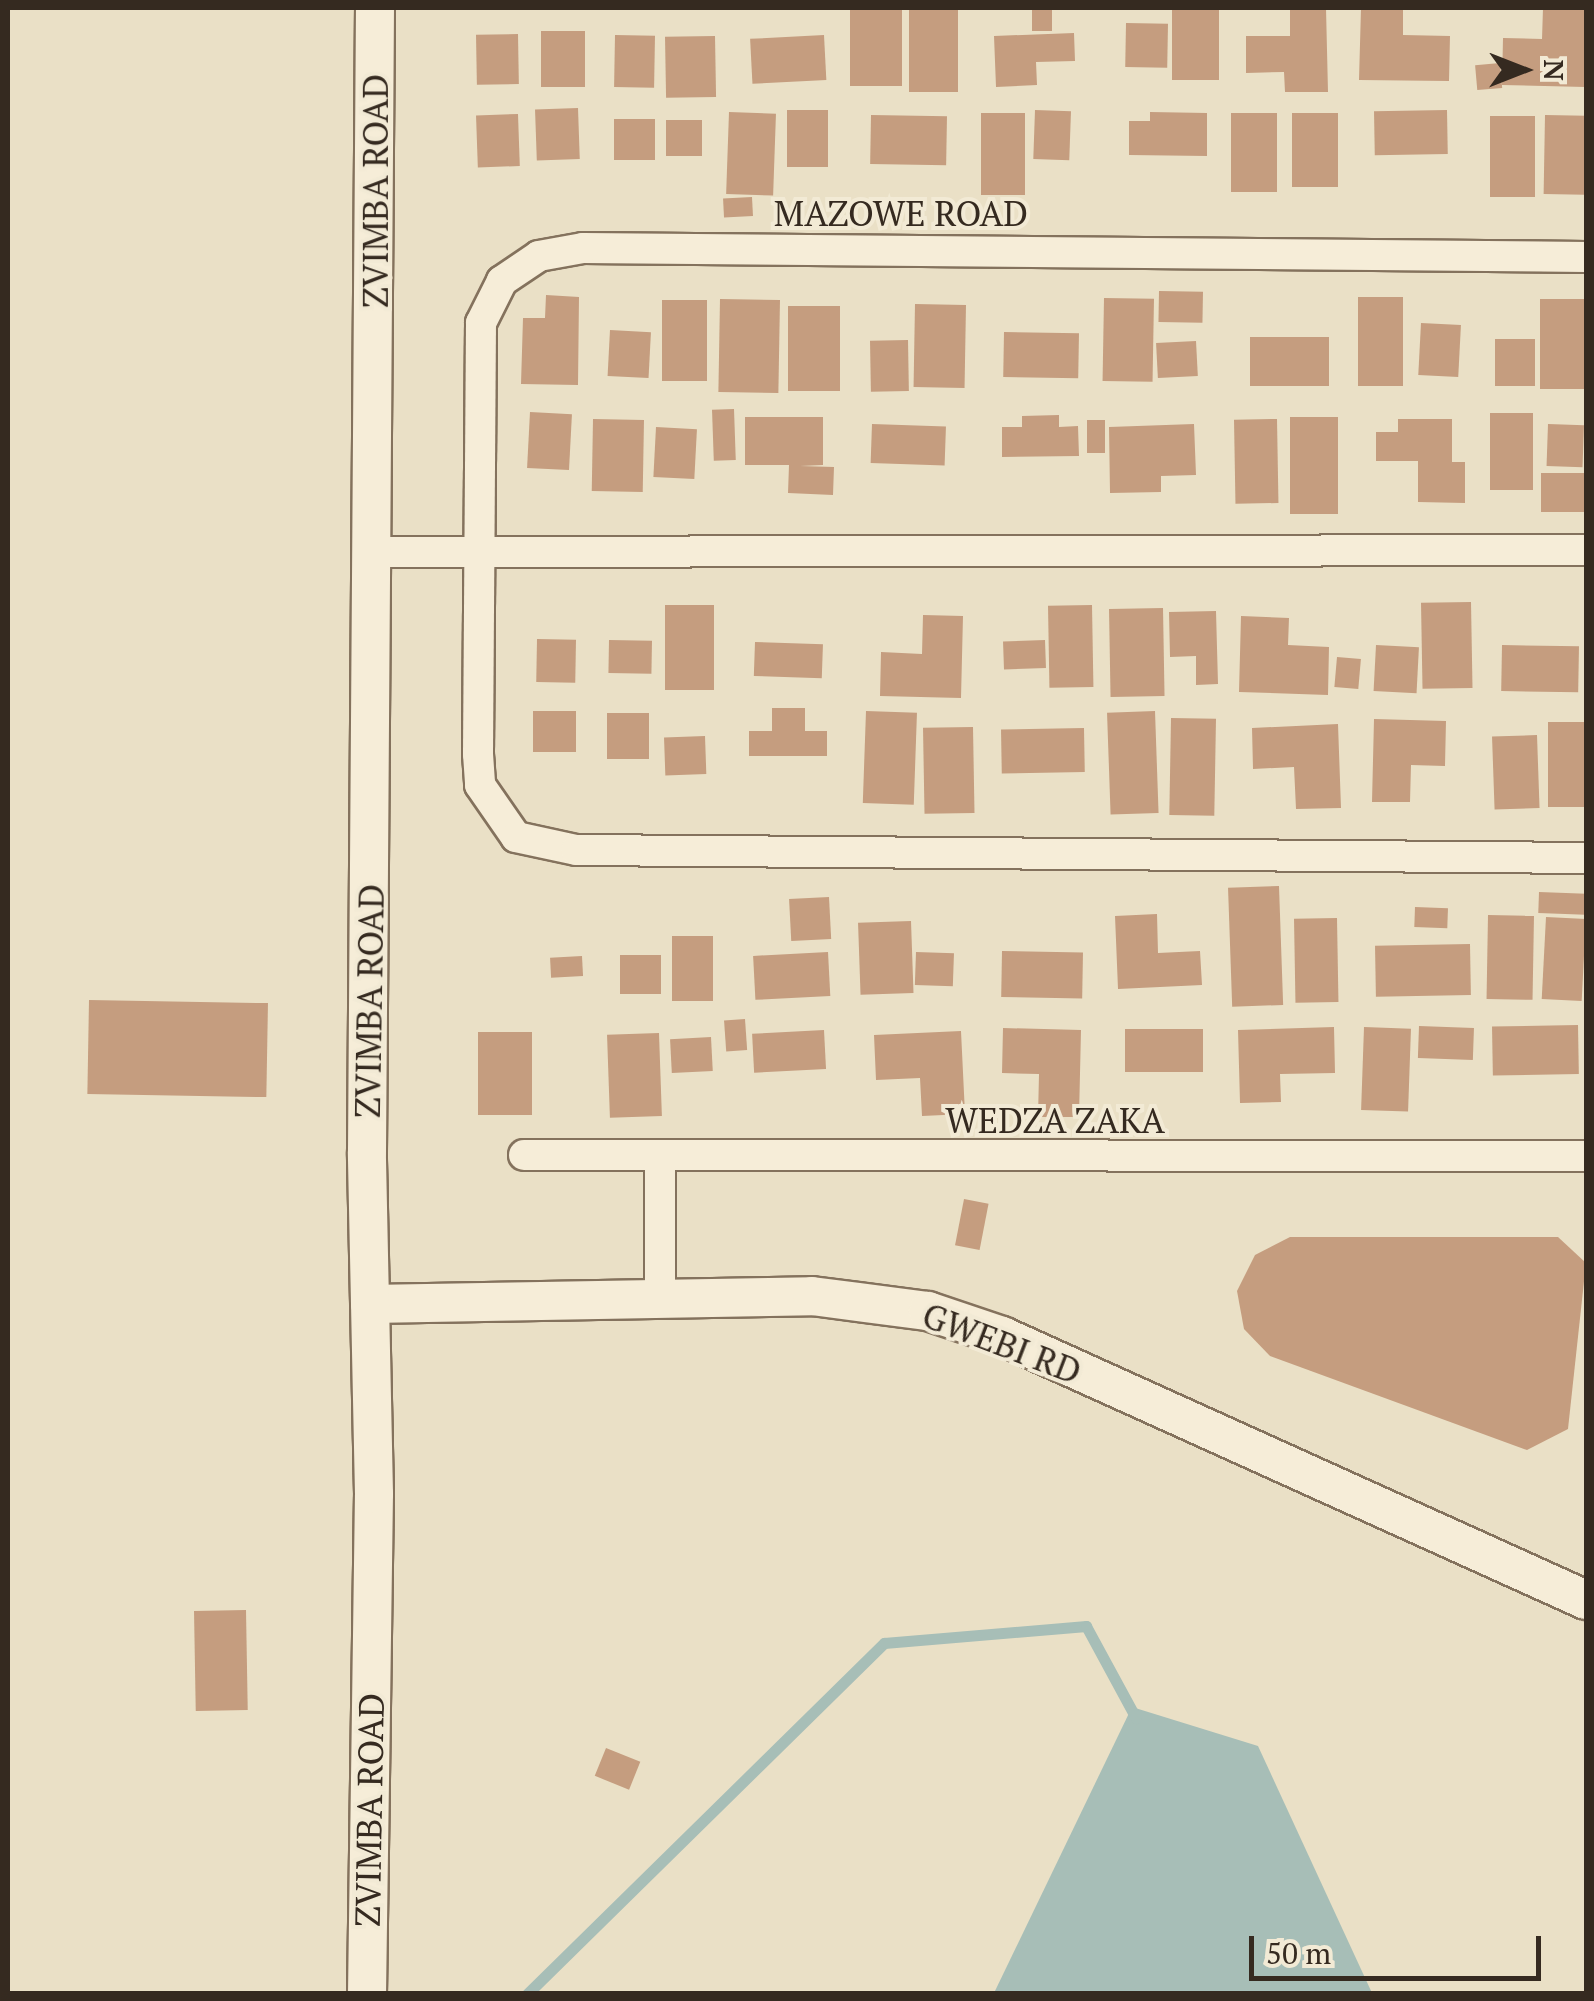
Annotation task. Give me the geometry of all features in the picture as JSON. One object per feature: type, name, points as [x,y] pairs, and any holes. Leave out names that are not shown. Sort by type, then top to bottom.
[{"type":"street","name":"ZVIMBA ROAD","points":[[367,1994],[376,8]]},
{"type":"street","name":"MAZOWE ROAD","points":[[1586,257],[583,248],[538,256],[502,281],[481,324],[480,556],[480,785],[516,837],[546,847],[1586,858]]},
{"type":"street","points":[[374,552],[480,556],[1586,550]]},
{"type":"street","name":"WEDZA ZAKA","points":[[524,1155],[660,1159],[1586,1156]]},
{"type":"street","points":[[660,1159],[660,1294]]},
{"type":"street","name":"GWEBI RD","points":[[370,1304],[660,1294],[830,1298],[928,1311],[1002,1336],[1586,1600]]},
{"type":"water","points":[[1132,1707],[1258,1746],[1372,1993],[994,1993]]},
{"type":"building","points":[[850,8],[902,8],[902,86],[850,86]]},
{"type":"building","points":[[909,8],[958,8],[958,92],[909,92]]},
{"type":"building","points":[[1032,8],[1052,8],[1052,31],[1032,31]]},
{"type":"building","points":[[1172,8],[1219,8],[1219,80],[1172,80]]},
{"type":"building","points":[[1290,8],[1326,8],[1328,92],[1285,92],[1284,72],[1246,73],[1246,36],[1290,36]]},
{"type":"building","points":[[1361,8],[1403,8],[1403,35],[1450,36],[1449,81],[1359,80]]},
{"type":"building","points":[[1543,8],[1586,8],[1585,87],[1502,85],[1503,38],[1542,39]]},
{"type":"building","points":[[1126,23],[1168,24],[1167,68],[1125,67]]},
{"type":"building","points":[[541,31],[585,31],[585,87],[541,87]]},
{"type":"building","points":[[1074,33],[1075,61],[1036,62],[1037,85],[996,87],[994,36]]},
{"type":"building","points":[[518,34],[519,84],[477,85],[476,35]]},
{"type":"building","points":[[615,35],[655,36],[654,88],[614,87]]},
{"type":"building","points":[[824,35],[826,80],[752,84],[750,39]]},
{"type":"building","points":[[715,36],[716,97],[666,98],[665,37]]},
{"type":"building","points":[[1500,63],[1502,88],[1477,90],[1475,65]]},
{"type":"building","points":[[578,108],[580,159],[537,160],[535,110]]},
{"type":"building","points":[[787,110],[828,110],[828,167],[787,167]]},
{"type":"building","points":[[1035,110],[1071,111],[1069,160],[1033,159]]},
{"type":"building","points":[[1447,110],[1448,154],[1375,155],[1374,111]]},
{"type":"building","points":[[729,112],[776,114],[773,196],[726,194]]},
{"type":"building","points":[[1150,112],[1207,113],[1207,156],[1129,155],[1129,121],[1150,121]]},
{"type":"building","points":[[981,113],[1025,113],[1025,195],[981,195]]},
{"type":"building","points":[[1231,113],[1277,113],[1277,192],[1231,192]]},
{"type":"building","points":[[1292,113],[1338,113],[1338,187],[1292,187]]},
{"type":"building","points":[[518,114],[520,166],[478,167],[476,115]]},
{"type":"building","points":[[871,115],[947,116],[946,165],[870,164]]},
{"type":"building","points":[[1545,115],[1586,116],[1585,195],[1544,194]]},
{"type":"building","points":[[1490,116],[1535,116],[1535,197],[1490,197]]},
{"type":"building","points":[[614,119],[655,119],[655,160],[614,160]]},
{"type":"building","points":[[666,120],[702,120],[702,156],[666,156]]},
{"type":"building","points":[[752,197],[753,216],[724,217],[723,199]]},
{"type":"building","points":[[1159,291],[1203,292],[1202,323],[1158,322]]},
{"type":"building","points":[[546,295],[579,297],[578,385],[521,384],[523,318],[545,318]]},
{"type":"building","points":[[1358,297],[1403,297],[1403,386],[1358,386]]},
{"type":"building","points":[[1104,298],[1154,299],[1153,382],[1103,381]]},
{"type":"building","points":[[720,299],[780,300],[778,393],[718,392]]},
{"type":"building","points":[[1540,299],[1586,299],[1586,389],[1540,389]]},
{"type":"building","points":[[662,300],[707,300],[707,381],[662,381]]},
{"type":"building","points":[[915,304],[966,305],[965,388],[914,387]]},
{"type":"building","points":[[788,306],[840,306],[840,391],[788,391]]},
{"type":"building","points":[[1421,323],[1461,325],[1458,377],[1418,375]]},
{"type":"building","points":[[610,330],[651,332],[649,378],[608,376]]},
{"type":"building","points":[[1004,332],[1079,333],[1078,378],[1003,377]]},
{"type":"building","points":[[1250,337],[1329,337],[1329,386],[1250,386]]},
{"type":"building","points":[[1495,339],[1535,339],[1535,386],[1495,386]]},
{"type":"building","points":[[908,340],[909,391],[871,392],[870,341]]},
{"type":"building","points":[[1196,341],[1198,376],[1158,378],[1156,343]]},
{"type":"building","points":[[734,409],[736,460],[714,461],[712,410]]},
{"type":"building","points":[[530,412],[572,414],[569,470],[527,468]]},
{"type":"building","points":[[1490,413],[1533,413],[1533,490],[1490,490]]},
{"type":"building","points":[[1059,415],[1059,427],[1078,426],[1079,456],[1002,457],[1002,427],[1022,427],[1022,416]]},
{"type":"building","points":[[745,417],[823,417],[823,465],[800,466],[834,467],[833,495],[788,493],[789,465],[745,465]]},
{"type":"building","points":[[1290,417],[1338,417],[1338,514],[1290,514]]},
{"type":"building","points":[[593,419],[644,420],[643,492],[592,491]]},
{"type":"building","points":[[1277,419],[1278,503],[1235,504],[1234,420]]},
{"type":"building","points":[[1398,419],[1452,419],[1452,462],[1465,462],[1465,503],[1418,502],[1418,461],[1376,461],[1376,432],[1398,432]]},
{"type":"building","points":[[1087,420],[1105,420],[1105,453],[1087,453]]},
{"type":"building","points":[[872,424],[946,427],[945,466],[871,463]]},
{"type":"building","points":[[1194,424],[1196,475],[1161,476],[1161,492],[1110,493],[1109,427]]},
{"type":"building","points":[[1548,424],[1584,425],[1583,467],[1547,466]]},
{"type":"building","points":[[656,427],[697,429],[694,479],[653,477]]},
{"type":"building","points":[[1541,473],[1586,473],[1586,512],[1541,512]]},
{"type":"building","points":[[1471,602],[1473,688],[1423,689],[1421,603]]},
{"type":"building","points":[[665,605],[714,605],[714,690],[665,690]]},
{"type":"building","points":[[1092,605],[1093,687],[1049,688],[1048,606]]},
{"type":"building","points":[[1163,608],[1165,696],[1111,697],[1109,609]]},
{"type":"building","points":[[1216,611],[1218,684],[1196,685],[1196,656],[1170,657],[1169,612]]},
{"type":"building","points":[[923,615],[963,616],[961,698],[880,696],[881,652],[922,654]]},
{"type":"building","points":[[1241,616],[1289,618],[1288,645],[1329,647],[1328,695],[1239,692]]},
{"type":"building","points":[[537,639],[576,640],[575,683],[536,682]]},
{"type":"building","points":[[609,640],[652,641],[651,674],[608,673]]},
{"type":"building","points":[[1045,640],[1046,668],[1004,669],[1003,641]]},
{"type":"building","points":[[755,642],[823,644],[822,678],[754,676]]},
{"type":"building","points":[[1376,645],[1419,647],[1417,693],[1374,691]]},
{"type":"building","points":[[1502,645],[1579,646],[1578,692],[1501,691]]},
{"type":"building","points":[[1337,657],[1361,659],[1358,689],[1334,687]]},
{"type":"building","points":[[772,708],[805,708],[805,731],[827,731],[827,756],[749,756],[749,731],[772,731]]},
{"type":"building","points":[[533,711],[576,711],[576,752],[533,752]]},
{"type":"building","points":[[866,711],[917,713],[914,805],[863,803]]},
{"type":"building","points":[[1155,711],[1159,813],[1111,815],[1107,713]]},
{"type":"building","points":[[607,713],[649,713],[649,759],[607,759]]},
{"type":"building","points":[[1171,718],[1216,719],[1214,816],[1169,815]]},
{"type":"building","points":[[1374,719],[1446,721],[1445,766],[1411,765],[1410,802],[1372,802]]},
{"type":"building","points":[[1548,722],[1586,722],[1586,807],[1548,807]]},
{"type":"building","points":[[1338,724],[1341,808],[1296,809],[1294,767],[1253,769],[1252,728]]},
{"type":"building","points":[[973,727],[975,813],[925,814],[923,728]]},
{"type":"building","points":[[1084,728],[1085,772],[1002,773],[1001,729]]},
{"type":"building","points":[[1537,735],[1540,808],[1495,810],[1492,737]]},
{"type":"building","points":[[705,736],[706,774],[665,775],[664,737]]},
{"type":"building","points":[[1279,886],[1283,1005],[1232,1007],[1228,888]]},
{"type":"building","points":[[1539,892],[1586,894],[1585,915],[1538,913]]},
{"type":"building","points":[[829,897],[831,939],[791,941],[789,899]]},
{"type":"building","points":[[1415,907],[1448,908],[1447,928],[1414,927]]},
{"type":"building","points":[[1157,914],[1158,953],[1200,951],[1202,985],[1118,989],[1115,916]]},
{"type":"building","points":[[1488,915],[1534,916],[1533,1000],[1487,999]]},
{"type":"building","points":[[1546,917],[1586,919],[1582,1001],[1542,999]]},
{"type":"building","points":[[1337,918],[1338,1002],[1295,1003],[1294,919]]},
{"type":"building","points":[[911,921],[914,993],[861,995],[858,923]]},
{"type":"building","points":[[672,936],[713,936],[713,1001],[672,1001]]},
{"type":"building","points":[[1470,944],[1471,995],[1376,997],[1375,946]]},
{"type":"building","points":[[1002,951],[1083,952],[1082,998],[1001,997]]},
{"type":"building","points":[[828,952],[830,996],[755,1000],[753,956]]},
{"type":"building","points":[[916,952],[954,953],[953,986],[915,985]]},
{"type":"building","points":[[620,955],[661,955],[661,994],[620,994]]},
{"type":"building","points":[[582,956],[583,976],[551,978],[550,958]]},
{"type":"building","points":[[89,1000],[268,1003],[266,1097],[87,1094]]},
{"type":"building","points":[[745,1019],[747,1050],[726,1051],[724,1020]]},
{"type":"building","points":[[1578,1025],[1579,1074],[1493,1075],[1492,1027]]},
{"type":"building","points":[[1419,1026],[1474,1028],[1473,1060],[1418,1058]]},
{"type":"building","points":[[1334,1027],[1335,1073],[1280,1074],[1281,1102],[1240,1103],[1238,1030]]},
{"type":"building","points":[[1364,1027],[1411,1029],[1408,1112],[1361,1110]]},
{"type":"building","points":[[1003,1028],[1081,1030],[1079,1117],[1038,1117],[1039,1074],[1002,1073]]},
{"type":"building","points":[[1125,1029],[1203,1029],[1203,1072],[1125,1072]]},
{"type":"building","points":[[824,1030],[826,1069],[754,1073],[752,1034]]},
{"type":"building","points":[[961,1031],[965,1114],[922,1116],[920,1078],[876,1080],[874,1035]]},
{"type":"building","points":[[478,1032],[532,1032],[532,1115],[478,1115]]},
{"type":"building","points":[[659,1033],[662,1116],[610,1118],[607,1035]]},
{"type":"building","points":[[711,1037],[713,1071],[672,1073],[670,1039]]},
{"type":"building","points":[[964,1199],[989,1204],[980,1250],[955,1245]]},
{"type":"building","points":[[1290,1237],[1558,1237],[1586,1263],[1568,1429],[1527,1450],[1270,1356],[1244,1329],[1237,1291],[1255,1255]]},
{"type":"building","points":[[246,1610],[248,1710],[196,1711],[194,1611]]},
{"type":"building","points":[[606,1748],[640,1762],[629,1790],[595,1776]]},
{"type":"waterway","points":[[527,1994],[884,1643],[1086,1626],[1136,1718]]}]
